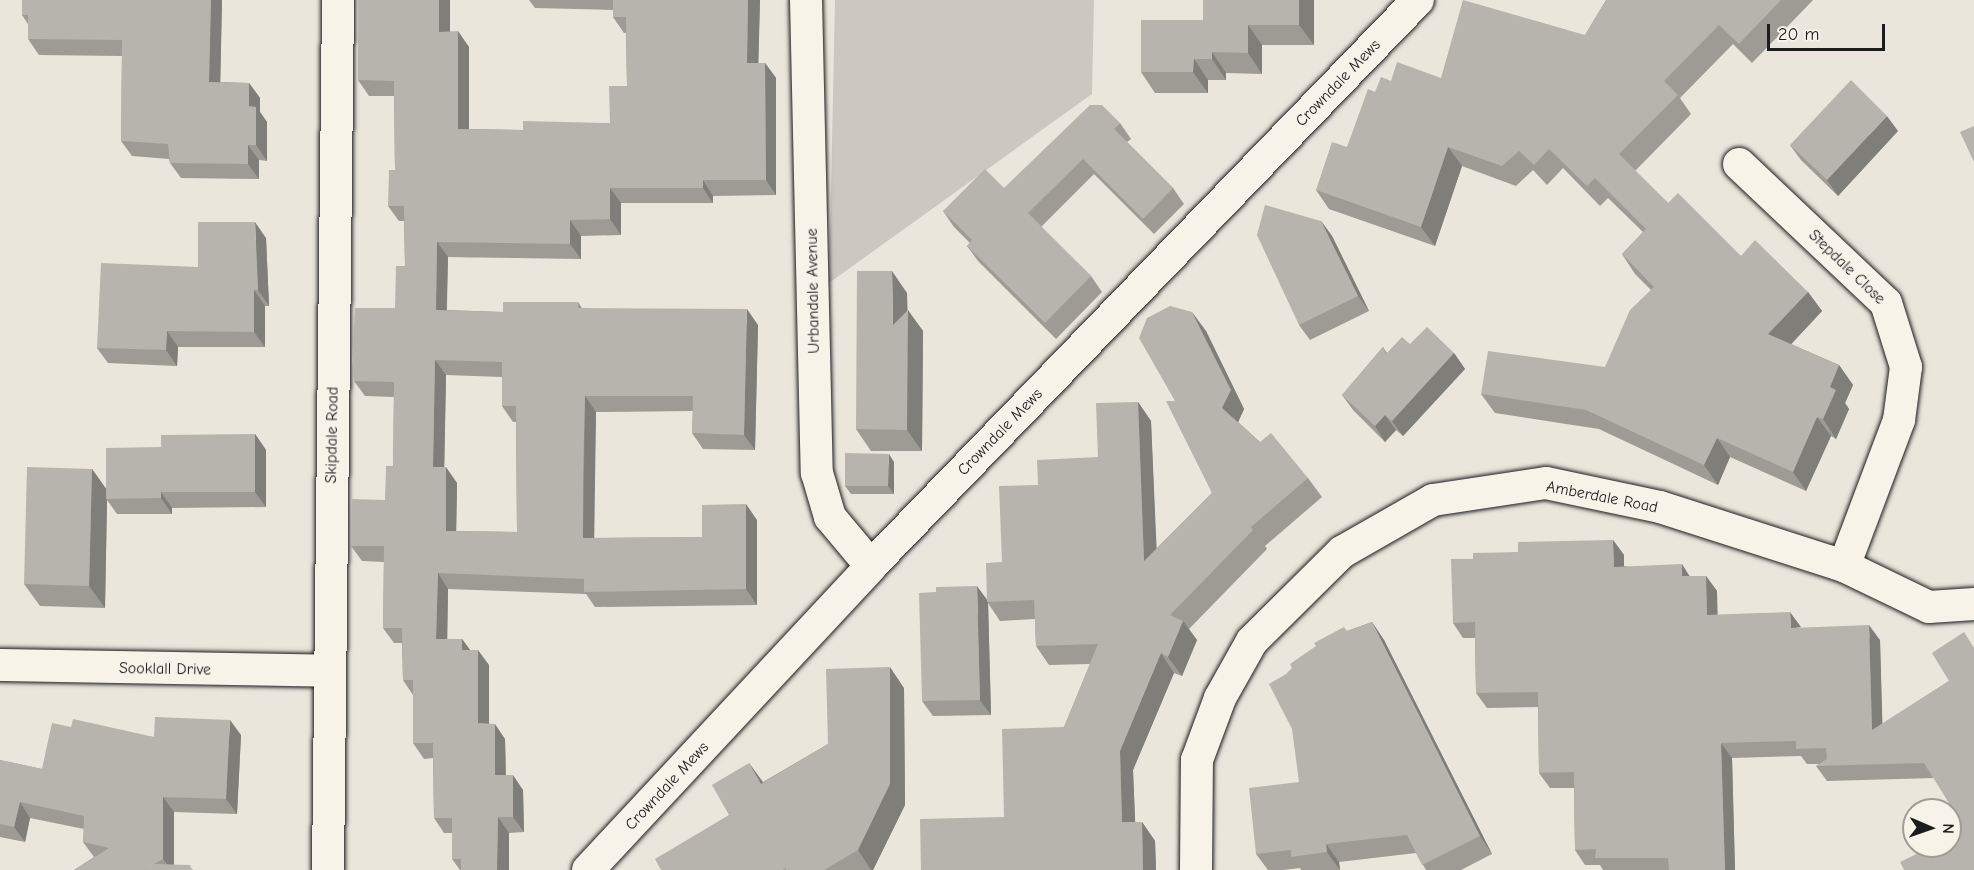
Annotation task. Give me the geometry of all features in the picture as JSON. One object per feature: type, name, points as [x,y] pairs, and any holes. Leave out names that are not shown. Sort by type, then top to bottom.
[{"type":"street","name":"Skipdale Road","points":[[328,870],[338,0]]},
{"type":"street","name":"Urbandale Avenue","points":[[806,0],[817,473],[830,517],[871,566]]},
{"type":"street","name":"Crowndale Mews","points":[[588,870],[871,566],[1418,0]]},
{"type":"street","name":"Stepdale Close","points":[[1739,164],[1886,303],[1906,367],[1899,420],[1844,566]]},
{"type":"street","name":"Amberdale Road","points":[[1196,870],[1197,760],[1220,698],[1252,641],[1342,552],[1433,500],[1546,483],[1660,507],[1844,566],[1929,607],[1974,604]]},
{"type":"street","name":"Sooklall Drive","points":[[0,665],[330,671]]},
{"type":"shaded area","points":[[835,0],[1094,0],[1092,94],[829,283]]},
{"type":"building","points":[[22,0],[211,0],[209,82],[249,83],[249,106],[256,107],[256,145],[248,145],[248,164],[170,163],[168,144],[121,141],[122,40],[28,39],[28,15],[22,15]]},
{"type":"building","points":[[358,0],[439,0],[439,32],[458,31],[458,129],[523,130],[523,121],[610,123],[609,86],[627,86],[626,17],[613,17],[613,0],[748,0],[747,63],[765,63],[766,180],[703,180],[703,188],[610,188],[610,219],[570,220],[570,244],[437,242],[436,310],[503,312],[503,302],[578,302],[578,308],[747,309],[744,435],[692,433],[693,396],[585,396],[583,475],[583,538],[702,537],[702,505],[746,504],[746,589],[584,592],[584,579],[438,573],[436,639],[462,639],[462,650],[478,650],[478,723],[495,724],[495,775],[513,775],[513,817],[498,817],[497,870],[461,870],[461,859],[452,859],[452,818],[434,818],[433,743],[413,743],[413,680],[403,680],[402,628],[383,628],[384,546],[351,546],[352,499],[385,500],[386,466],[393,466],[394,382],[354,381],[352,360],[355,308],[395,308],[396,266],[405,266],[404,206],[388,206],[389,170],[395,170],[394,81],[358,80]],"holes":[[[435,360],[502,362],[502,406],[516,406],[517,532],[446,531],[446,467],[433,467]]]},
{"type":"building","points":[[1203,0],[1299,0],[1299,25],[1248,25],[1248,53],[1212,52],[1212,59],[1194,59],[1193,72],[1141,72],[1141,20],[1203,20]]},
{"type":"building","points":[[1463,0],[1585,35],[1606,0],[1781,0],[1739,44],[1719,25],[1664,81],[1678,95],[1619,154],[1668,203],[1678,193],[1741,256],[1755,240],[1808,292],[1768,334],[1839,365],[1830,387],[1836,390],[1823,419],[1817,417],[1793,472],[1717,438],[1704,465],[1586,410],[1481,394],[1488,351],[1605,367],[1630,310],[1654,287],[1622,254],[1646,229],[1595,178],[1587,186],[1549,149],[1534,165],[1519,151],[1502,166],[1448,147],[1421,227],[1316,190],[1332,142],[1347,147],[1368,89],[1375,92],[1381,77],[1391,81],[1397,62],[1441,78]]},
{"type":"building","points":[[1851,80],[1887,116],[1827,180],[1790,145]]},
{"type":"building","points":[[1090,105],[1102,105],[1120,123],[1114,129],[1173,188],[1143,219],[1083,159],[1028,213],[1091,276],[1045,323],[967,246],[972,240],[943,211],[985,169],[1004,188]]},
{"type":"building","points":[[1974,126],[1974,162],[1960,132]]},
{"type":"building","points":[[1265,205],[1321,221],[1358,296],[1299,325],[1257,235]]},
{"type":"building","points":[[198,222],[255,222],[258,290],[254,290],[254,332],[167,331],[166,350],[97,348],[101,263],[198,267]]},
{"type":"building","points":[[857,271],[892,271],[893,325],[908,310],[907,430],[856,429]]},
{"type":"building","points":[[1170,306],[1192,312],[1231,390],[1222,408],[1260,442],[1271,433],[1308,478],[1251,527],[1253,530],[1170,615],[1183,621],[1168,657],[1161,653],[1120,751],[1122,822],[1142,822],[1143,870],[921,870],[920,819],[1004,817],[1002,729],[1064,727],[1098,644],[1036,646],[1034,600],[987,602],[986,563],[1002,562],[999,486],[1038,485],[1037,460],[1098,457],[1096,403],[1138,402],[1144,561],[1212,493],[1166,401],[1175,401],[1139,338],[1147,318]]},
{"type":"building","points":[[1427,327],[1454,353],[1392,421],[1385,415],[1375,426],[1342,395],[1383,347],[1386,354],[1402,337],[1410,344]]},
{"type":"building","points":[[255,434],[255,492],[161,492],[161,498],[106,499],[106,448],[161,447],[161,435]]},
{"type":"building","points":[[845,453],[889,454],[888,486],[845,486]]},
{"type":"building","points":[[27,467],[92,469],[89,586],[24,584]]},
{"type":"building","points":[[1613,540],[1614,567],[1682,564],[1682,576],[1706,576],[1707,615],[1790,612],[1791,628],[1869,625],[1872,730],[1949,681],[1932,653],[1964,632],[1974,648],[1974,870],[1904,870],[1900,862],[1908,858],[1962,858],[1962,798],[1946,798],[1924,763],[1816,766],[1827,759],[1826,748],[1796,749],[1796,741],[1721,743],[1725,870],[1669,870],[1668,858],[1595,858],[1596,849],[1575,850],[1574,772],[1539,773],[1538,692],[1476,693],[1475,622],[1453,623],[1451,559],[1473,559],[1473,553],[1518,552],[1518,542]]},
{"type":"building","points":[[977,586],[980,700],[922,701],[919,593],[936,592],[936,587]]},
{"type":"building","points":[[1372,622],[1480,836],[1422,865],[1407,835],[1326,844],[1327,852],[1291,857],[1291,850],[1256,854],[1249,788],[1299,782],[1292,729],[1269,684],[1286,674],[1292,668],[1290,664],[1316,646],[1314,643],[1344,627],[1347,631]]},
{"type":"building","points":[[890,667],[890,784],[858,850],[824,870],[786,870],[786,868],[783,870],[661,870],[655,859],[729,815],[712,785],[749,763],[761,784],[828,744],[826,669]]},
{"type":"building","points":[[155,717],[230,720],[226,799],[163,797],[163,859],[154,864],[190,865],[192,870],[74,870],[109,848],[83,842],[84,816],[20,802],[14,827],[0,824],[0,760],[42,769],[52,723],[71,727],[73,719],[154,737]]}]
